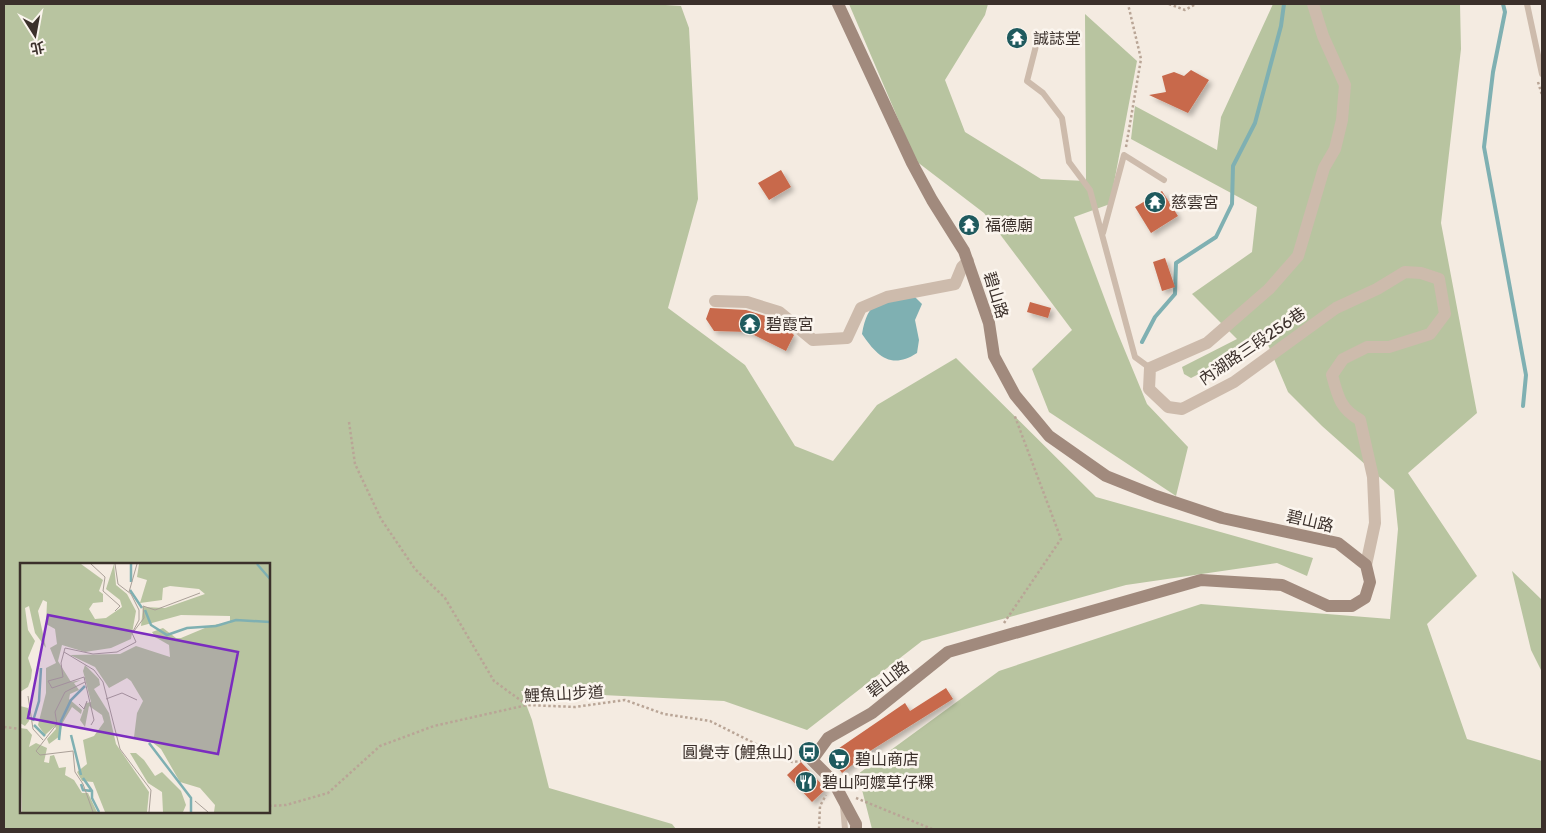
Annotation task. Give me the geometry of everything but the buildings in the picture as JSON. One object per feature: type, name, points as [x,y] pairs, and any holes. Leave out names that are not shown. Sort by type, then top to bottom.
[{"type":"street","name":"碧山路","points":[[812,760],[828,738],[872,713],[948,652],[1201,580],[1282,585],[1328,606],[1352,606],[1365,598],[1370,582],[1366,565],[1338,544],[1222,518],[1106,476],[1049,436],[1015,395],[994,356],[989,323],[968,261],[912,163],[838,4]]},
{"type":"street","name":"內湖路三段256巷","points":[[1313,4],[1323,36],[1345,85],[1342,120],[1336,149],[1324,168],[1298,256],[1269,290],[1207,343],[1150,368],[1149,389],[1168,407],[1182,409],[1234,382],[1336,308],[1377,289],[1405,272],[1438,279],[1445,314],[1430,334],[1389,347],[1367,347],[1343,359],[1332,375],[1337,396],[1346,412],[1360,420],[1373,477],[1375,523],[1366,565]]},
{"type":"street","points":[[715,301],[747,302],[779,312],[813,340],[846,338],[861,308],[887,297],[955,284],[962,267],[968,261]]},
{"type":"street","points":[[812,760],[838,790],[856,824],[856,829]]},
{"type":"lane","points":[[1528,4],[1542,74]]},
{"type":"lane","points":[[1039,34],[1027,81],[1043,93],[1062,118],[1070,162],[1090,190],[1135,357],[1150,368]]},
{"type":"lane","points":[[1102,235],[1124,155],[1164,180]]},
{"type":"lane","points":[[838,790],[845,829]]},
{"type":"path","points":[[1124,155],[1141,59],[1128,4]]},
{"type":"path","points":[[1169,4],[1185,10],[1196,4]]},
{"type":"path","points":[[349,422],[355,464],[381,519],[415,569],[445,598],[494,681],[527,705]]},
{"type":"path","points":[[993,640],[1061,539],[1035,474]]},
{"type":"path","name":"鯉魚山步道","points":[[270,806],[286,805],[328,793],[380,746],[434,726],[527,705],[575,707],[625,700],[664,714],[710,722],[792,762],[812,760]]},
{"type":"path","points":[[4,726],[20,729]]},
{"type":"path","points":[[819,829],[820,806],[838,790],[932,829]]},
{"type":"green space","points":[[4,4],[650,4],[681,6],[689,28],[698,199],[668,308],[745,365],[795,446],[833,461],[877,405],[956,358],[1096,497],[1313,558],[1307,576],[1277,563],[1126,585],[922,641],[807,730],[724,701],[521,691],[532,720],[549,788],[672,824],[676,829],[4,829]]},
{"type":"green space","points":[[849,4],[988,4],[985,15],[945,80],[965,132],[1041,179],[1086,181],[1085,14],[1137,61],[1110,204],[1074,217],[1116,329],[1147,404],[1188,447],[1176,496],[1049,412],[1032,369],[1072,330],[984,213],[916,161]]},
{"type":"green space","points":[[1273,4],[1460,4],[1461,49],[1441,223],[1477,413],[1408,473],[1477,576],[1427,624],[1467,739],[1542,761],[1542,829],[872,829],[858,774],[999,671],[1201,604],[1390,619],[1398,529],[1394,490],[1322,426],[1288,392],[1266,340],[1191,378],[1184,374],[1182,367],[1237,339],[1192,294],[1252,252],[1257,207],[1131,139],[1135,106],[1217,150],[1221,117]]},
{"type":"green space","points":[[1512,571],[1542,600],[1542,672],[1531,650]]},
{"type":"water","points":[[910,292],[922,304],[915,320],[919,340],[917,353],[900,360],[885,358],[873,349],[862,334],[868,314],[872,308],[883,300]]},
{"type":"waterway","points":[[1142,342],[1155,317],[1175,294],[1176,263],[1216,237],[1232,204],[1233,166],[1255,123],[1281,26],[1284,4]]},
{"type":"waterway","points":[[1503,4],[1505,12],[1493,72],[1484,147],[1526,375],[1523,406]]},
{"type":"place","name":"誠誌堂","points":[[1017,38]]},
{"type":"place","name":"慈雲宮","points":[[1155,202]]},
{"type":"place","name":"福德廟","points":[[969,225]]},
{"type":"place","name":"碧霞宮","points":[[750,324]]},
{"type":"place","name":"圓覺寺 (鯉魚山)","points":[[809,752]]},
{"type":"place","name":"碧山商店","points":[[839,759]]},
{"type":"place","name":"碧山阿嬤草仔粿","points":[[806,782]]}]
